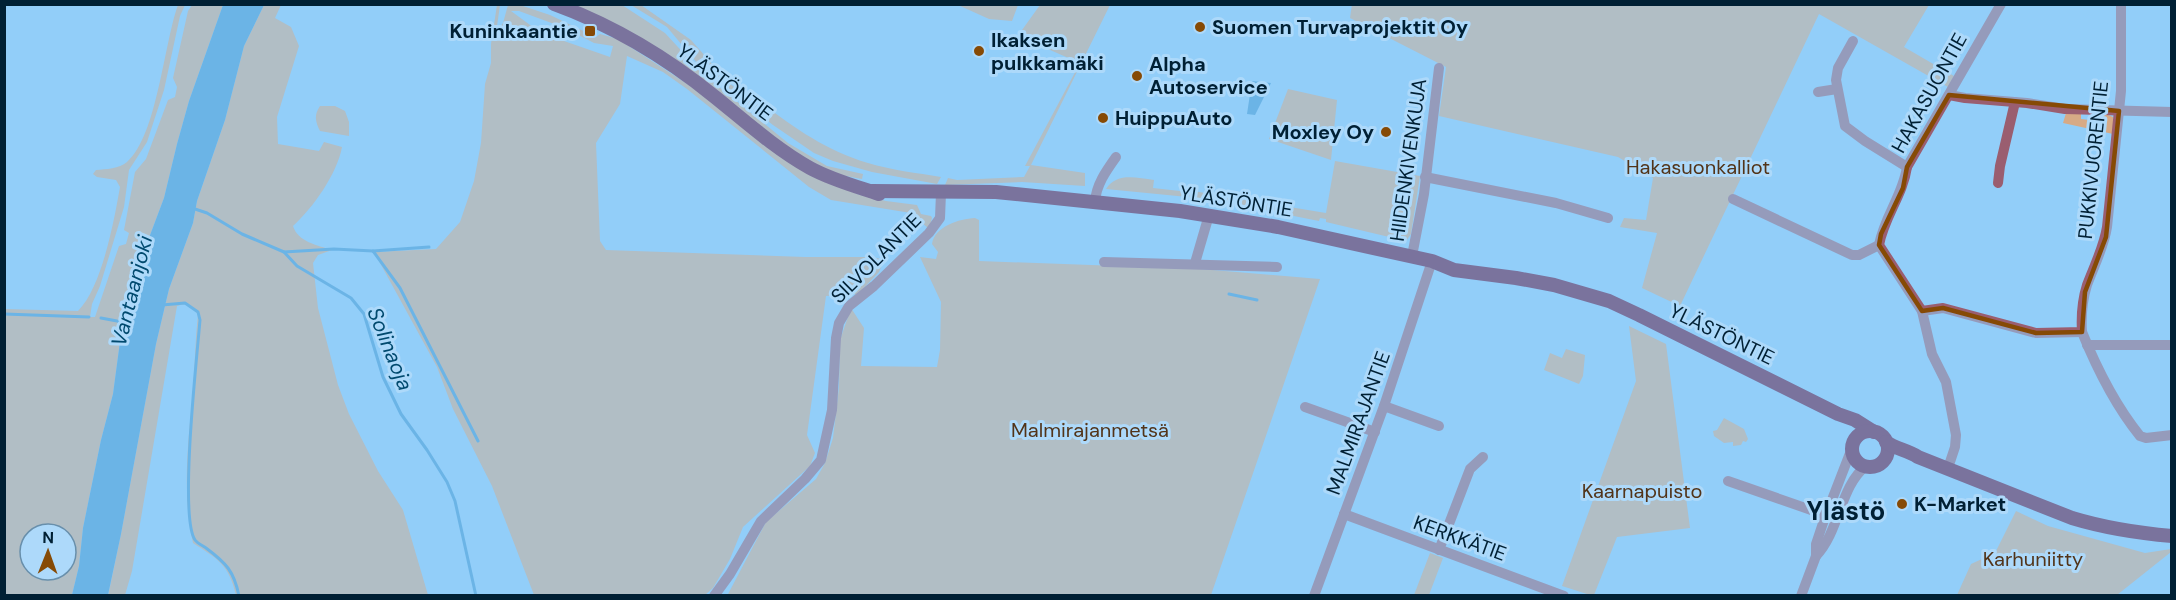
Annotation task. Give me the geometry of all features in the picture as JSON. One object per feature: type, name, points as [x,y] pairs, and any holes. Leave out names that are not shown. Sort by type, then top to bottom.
[{"type":"main road","name":"YLÄSTÖNTIE","points":[[554,4],[613,30],[661,58],[714,96],[761,134],[811,168],[838,181],[872,191],[941,198],[996,192],[1209,215],[1278,227],[1432,261],[1455,261],[1477,265],[1516,278],[1554,285],[1609,301],[1838,414],[1855,420],[1882,436],[1893,447],[1910,452],[1917,457],[2069,517],[2095,525],[2172,536]]},
{"type":"main road","points":[[1838,414],[1849,428],[1855,458],[1866,466]]},
{"type":"main road","points":[[1853,444],[1864,432],[1874,432]]},
{"type":"main road","points":[[1882,462],[1887,452],[1886,442]]},
{"type":"main road","name":"YLÄSTÖNTIE","points":[[1866,466],[1917,457]]},
{"type":"street","name":"HAKASUONTIE","points":[[1879,245],[1886,221],[1903,188],[1907,166],[2001,4]]},
{"type":"street","name":"PUKKIVUORENTIE","points":[[2082,332],[2082,306],[2085,292],[2106,237],[2119,111],[2121,4]]},
{"type":"street","points":[[1853,41],[1838,68],[1836,80],[1845,126],[1907,166]]},
{"type":"street","name":"HIIDENKIVENKUJA","points":[[1412,256],[1439,68]]},
{"type":"street","points":[[1818,93],[1837,89]]},
{"type":"street","points":[[1949,95],[2065,109],[2172,112]]},
{"type":"street","points":[[1998,183],[2016,102]]},
{"type":"street","points":[[1095,202],[1096,190],[1106,170],[1116,157]]},
{"type":"street","points":[[1425,177],[1556,203],[1608,218]]},
{"type":"street","name":"SILVOLANTIE","points":[[714,596],[761,520],[806,479],[820,460],[832,410],[839,322],[849,306],[874,286],[929,233],[940,218],[941,198]]},
{"type":"street","points":[[1733,199],[1851,255],[1859,255],[1879,245],[1922,311],[1932,354],[1942,371],[1949,393],[1956,435],[1955,447],[1948,468]]},
{"type":"street","points":[[1195,263],[1209,215]]},
{"type":"street","name":"MALMIRAJANTIE","points":[[1314,596],[1375,432],[1432,261]]},
{"type":"street","points":[[1104,262],[1277,267]]},
{"type":"street","points":[[1922,311],[1943,308],[2036,333],[2082,332],[2093,360],[2114,399],[2140,436],[2146,438],[2172,435]]},
{"type":"street","points":[[2087,345],[2172,345]]},
{"type":"street","points":[[1384,406],[1439,426]]},
{"type":"street","points":[[1305,407],[1375,432]]},
{"type":"street","points":[[1801,596],[1816,556],[1824,547],[1853,444]]},
{"type":"street","points":[[1439,550],[1470,469],[1483,457]]},
{"type":"street","points":[[1832,517],[1852,481],[1866,466]]},
{"type":"street","points":[[1728,481],[1832,517]]},
{"type":"street","name":"KERKKÄTIE","points":[[1344,514],[1564,596]]},
{"type":"highlighted area","points":[[1949,95],[2119,111],[2106,237],[2085,292],[2082,332],[2036,333],[1943,308],[1922,311],[1879,245],[1881,234],[1903,188],[1907,167]]},
{"type":"green space","points":[[517,4],[550,15],[596,37],[600,34],[618,39],[857,194],[917,205],[921,214],[932,218],[929,229],[920,221],[917,214],[831,200],[809,187],[663,72],[627,56],[620,104],[596,143],[600,241],[606,250],[873,257],[884,260],[879,272],[858,294],[826,296],[807,435],[815,453],[810,466],[743,527],[730,559],[713,588],[705,595],[534,595],[492,486],[453,409],[437,367],[374,252],[436,249],[460,222],[474,181],[481,143],[485,84],[491,63],[491,44],[497,5],[500,5],[496,33],[503,23],[508,5]],"holes":[[[511,11],[519,11],[565,28],[594,43],[613,46],[610,57],[541,33]]]},
{"type":"green space","points":[[1018,4],[1012,21],[989,19],[958,5]]},
{"type":"green space","name":"Hakasuonkalliot","points":[[1352,4],[1929,5],[1904,47],[1954,76],[1948,87],[1819,14],[1680,306],[1642,288],[1657,233],[1620,227],[1624,218],[1646,220],[1653,178],[1618,157],[1439,116],[1446,67],[1350,18]]},
{"type":"green space","points":[[178,5],[185,5],[180,16],[164,90],[147,142],[129,170],[124,207],[100,286],[92,304],[90,317],[95,317],[119,246],[126,244],[129,233],[124,230],[135,172],[146,159],[168,100],[175,97],[177,87],[173,78],[188,11],[192,5],[223,5],[189,101],[164,198],[129,291],[113,394],[83,528],[78,570],[78,522],[18,522],[18,582],[75,582],[72,595],[5,596],[5,309],[78,311],[86,300],[94,286],[106,253],[120,187],[116,180],[97,177],[93,174],[96,170],[124,164],[137,149],[146,132]]},
{"type":"green space","points":[[264,5],[281,5],[275,18],[291,27],[299,46],[277,117],[278,144],[319,151],[324,142],[342,147],[330,179],[308,210],[293,226],[299,236],[332,250],[318,255],[313,263],[318,308],[338,385],[349,414],[378,471],[403,510],[428,595],[236,595],[226,570],[193,543],[188,505],[187,468],[198,314],[184,304],[177,306],[132,571],[125,595],[108,596],[156,344],[169,289],[193,223],[197,201],[225,120],[244,46]]},
{"type":"green space","points":[[571,5],[622,5],[665,33],[702,73],[788,143],[827,166],[863,174],[862,179],[840,175],[807,160]]},
{"type":"green space","points":[[631,5],[641,5],[691,40],[729,83],[745,95],[748,93],[820,143],[868,163],[941,177],[937,184],[872,172],[814,153],[719,83],[697,63],[667,27]]},
{"type":"green space","points":[[1040,5],[1110,5],[1031,165],[1085,173],[1085,186],[1022,182],[945,185],[948,178],[957,180],[1024,177],[1030,166],[1025,166],[1080,63],[1034,43],[1022,30]]},
{"type":"green space","points":[[1288,89],[1337,100],[1331,160],[1269,139]]},
{"type":"green space","points":[[320,106],[335,106],[345,111],[349,122],[349,136],[320,131],[316,118]]},
{"type":"green space","points":[[2066,113],[2081,114],[2081,119],[2098,121],[2099,115],[2113,117],[2113,134],[2063,123]]},
{"type":"green space","points":[[1335,161],[1420,176],[1411,234],[1406,241],[1326,222],[1326,219],[1320,218],[1319,221],[1208,199],[1106,189],[1121,178],[1140,178],[1154,180],[1153,188],[1180,191],[1182,186],[1193,186],[1193,191],[1326,213]]},
{"type":"green space","name":"Malmirajanmetsä","points":[[975,218],[979,220],[979,261],[1201,269],[1320,279],[1211,595],[727,596],[766,522],[816,479],[825,463],[833,438],[839,387],[840,340],[851,308],[864,328],[861,366],[937,367],[940,350],[941,302],[920,257],[936,259],[938,252],[932,244],[938,232],[955,222]]},
{"type":"green space","name":"Kaarnapuisto","points":[[1629,326],[1666,344],[1690,528],[1617,537],[1594,595],[1590,595],[1562,586],[1636,381]]},
{"type":"green space","points":[[1566,349],[1585,355],[1583,376],[1579,384],[1544,370],[1550,353],[1562,358]]},
{"type":"green space","points":[[1724,418],[1744,429],[1748,439],[1746,442],[1743,441],[1741,445],[1733,446],[1733,442],[1724,443],[1714,436],[1713,431],[1717,430]]},
{"type":"green space","name":"Karhuniitty","points":[[2016,511],[2048,526],[2145,553],[2171,549],[2171,552],[2117,595],[1957,595],[1971,564],[1995,553]]},
{"type":"green space","points":[[1430,553],[1443,558],[1429,595],[1414,595]]},
{"type":"water","name":"Vantaanjoki","points":[[223,5],[264,5],[244,46],[225,120],[197,201],[193,223],[169,289],[156,344],[108,595],[72,595],[75,582],[78,582],[83,528],[113,394],[129,291],[164,198],[189,101]]},
{"type":"water","points":[[1252,81],[1271,83],[1255,115],[1247,114]]},
{"type":"waterway","name":"Solinaoja","points":[[192,208],[207,213],[242,234],[284,252],[297,266],[351,298],[364,314],[383,377],[401,414],[447,482],[455,501],[476,596]]},
{"type":"waterway","points":[[284,252],[334,249],[373,251],[429,247]]},
{"type":"waterway","points":[[373,251],[400,288],[478,441]]},
{"type":"waterway","points":[[1229,294],[1257,300]]},
{"type":"waterway","points":[[162,305],[185,303],[198,312],[200,320],[189,470],[190,525],[195,540],[219,558],[228,568],[235,580],[239,596]]},
{"type":"waterway","points":[[4,314],[89,317]]},
{"type":"waterway","name":"Vantaanjoki","points":[[101,318],[125,325]]},
{"type":"place","name":"Suomen Turvaprojektit Oy","points":[[1200,27]]},
{"type":"place","name":"Kuninkaantie","points":[[590,31]]},
{"type":"place","name":"Ikaksen pulkkamäki","points":[[979,51]]},
{"type":"place","name":"Alpha Autoservice","points":[[1137,76]]},
{"type":"place","name":"HuippuAuto","points":[[1103,118]]},
{"type":"place","name":"Moxley Oy","points":[[1386,132]]},
{"type":"place","name":"K-Market","points":[[1902,504]]},
{"type":"district","name":"Ylästö","points":[[1846,511]]}]
